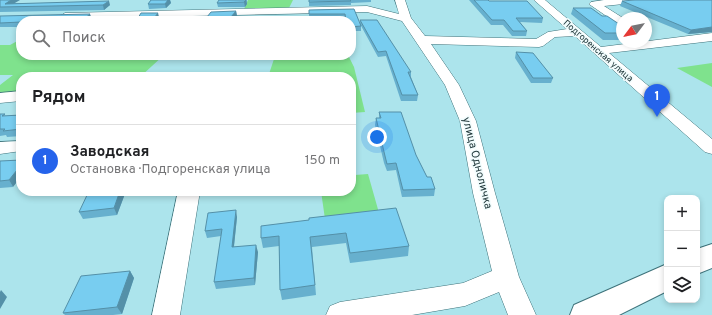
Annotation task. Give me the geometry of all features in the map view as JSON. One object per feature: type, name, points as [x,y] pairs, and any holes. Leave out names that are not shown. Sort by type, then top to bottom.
[{"type":"main road","points":[[700,261],[712,255]]},
{"type":"main road","points":[[586,315],[664,277]]},
{"type":"street","name":"Подгоренская улица","points":[[539,0],[712,148]]},
{"type":"street","points":[[616,18],[594,4],[633,0]]},
{"type":"street","points":[[178,12],[196,2]]},
{"type":"street","points":[[367,9],[402,7]]},
{"type":"street","points":[[58,16],[402,7]]},
{"type":"street","name":"улица Одноличка","points":[[402,7],[452,85],[468,121],[484,194],[506,277],[522,315]]},
{"type":"street","points":[[422,40],[539,43],[542,38],[557,33],[578,33]]},
{"type":"street","points":[[652,37],[667,43]]},
{"type":"street","points":[[598,51],[712,37]]},
{"type":"street","points":[[0,98],[16,96]]},
{"type":"street","points":[[0,148],[16,146]]},
{"type":"street","points":[[166,315],[188,196]]},
{"type":"street","points":[[340,315],[465,294],[506,277]]},
{"type":"green space","points":[[248,0],[293,0],[289,8],[244,9]]},
{"type":"green space","points":[[16,42],[16,60],[159,60],[145,72],[16,72],[16,92],[0,94],[0,85],[13,75],[0,75],[0,45],[10,45]]},
{"type":"green space","points":[[274,60],[350,60],[355,72],[270,72]]},
{"type":"green space","points":[[712,63],[712,87],[677,68]]},
{"type":"green space","points":[[356,75],[365,112],[356,113]]},
{"type":"green space","points":[[368,174],[381,220],[326,226],[322,196],[356,196],[356,175]]},
{"type":"building","points":[[0,0],[11,0],[5,4],[109,1],[103,5],[0,7]]},
{"type":"building","points":[[151,0],[168,0],[165,4],[148,4]]},
{"type":"building","points":[[219,0],[246,0],[244,2],[217,3]]},
{"type":"building","points":[[309,0],[350,0],[351,1],[309,2]]},
{"type":"building","points":[[474,0],[527,1],[543,18],[516,18],[527,31],[513,31],[504,20],[492,20]]},
{"type":"building","points":[[712,0],[712,27],[691,30],[652,14],[652,12],[648,12],[622,1]]},
{"type":"building","points":[[573,8],[591,8],[602,16],[607,16],[616,22],[616,33],[605,33]]},
{"type":"building","points":[[354,9],[361,26],[356,26],[356,16],[345,16],[345,14],[309,14],[309,10]]},
{"type":"building","points":[[236,11],[232,16],[208,16],[211,12]]},
{"type":"building","points":[[141,13],[158,13],[156,16],[139,16]]},
{"type":"building","points":[[90,14],[88,16],[16,16],[16,22],[0,23],[0,16]]},
{"type":"building","points":[[360,20],[377,20],[411,72],[408,72],[418,95],[402,95],[386,51],[378,52]]},
{"type":"building","points":[[516,52],[533,53],[553,78],[533,78]]},
{"type":"building","points":[[379,112],[401,112],[416,155],[427,177],[431,177],[435,189],[403,190],[396,163],[387,164],[376,118],[381,118]]},
{"type":"building","points":[[0,114],[5,114],[2,116],[16,115],[16,130],[3,131],[5,129],[0,129]]},
{"type":"building","points":[[16,160],[16,171],[9,180],[0,181],[0,161]]},
{"type":"building","points":[[87,196],[118,196],[114,208],[79,212]]},
{"type":"building","points":[[396,208],[409,246],[350,253],[346,233],[310,237],[315,285],[280,290],[279,236],[261,238],[261,226],[309,220],[309,218]]},
{"type":"building","points":[[236,210],[232,247],[256,245],[254,278],[214,282],[222,229],[205,231],[208,213]]},
{"type":"building","points":[[130,271],[117,307],[63,313],[81,276]]},
{"type":"place","name":"Заводская","points":[[657,117]]}]
